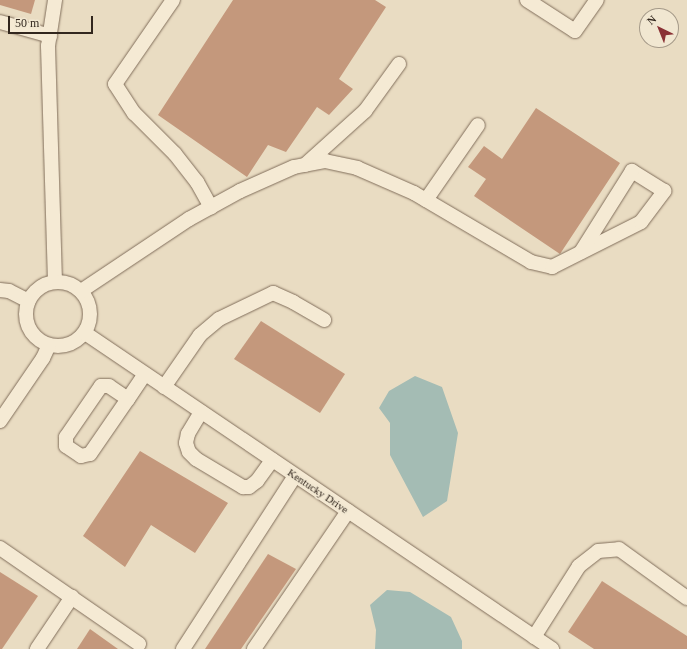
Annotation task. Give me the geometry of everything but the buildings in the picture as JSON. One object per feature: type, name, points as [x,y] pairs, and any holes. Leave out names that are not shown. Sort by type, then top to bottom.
[{"type":"street","points":[[55,0],[48,46],[55,282]]},
{"type":"street","points":[[173,0],[115,84],[134,113],[175,154],[197,182],[210,207]]},
{"type":"street","points":[[527,0],[575,31],[597,0]]},
{"type":"street","points":[[0,22],[50,36]]},
{"type":"street","points":[[305,165],[365,111],[399,64]]},
{"type":"street","points":[[426,200],[478,125]]},
{"type":"street","points":[[81,291],[189,219],[240,191],[294,167],[325,162],[357,168],[426,200],[531,262],[552,267],[641,222],[664,191],[632,171],[581,252]]},
{"type":"street","points":[[55,282],[64,283],[81,291],[88,300],[91,312],[90,323],[84,333],[75,342],[62,347],[49,345],[39,340],[29,327],[26,311],[29,301],[35,292],[44,285],[55,282]]},
{"type":"street","points":[[0,290],[9,291],[29,301]]},
{"type":"street","points":[[164,387],[200,335],[219,319],[272,293],[294,302],[324,320]]},
{"type":"street","name":"Kentucky Drive","points":[[84,333],[552,649]]},
{"type":"street","points":[[0,421],[43,358],[49,345]]},
{"type":"street","points":[[128,399],[109,386],[101,386],[66,437],[66,446],[81,456],[90,454],[128,399],[145,374]]},
{"type":"street","points":[[201,412],[188,434],[186,443],[189,452],[196,459],[243,487],[249,487],[257,481],[272,460]]},
{"type":"street","points":[[183,649],[294,476]]},
{"type":"street","points":[[254,649],[348,511]]},
{"type":"street","points":[[0,548],[139,644]]},
{"type":"street","points":[[534,637],[579,566],[598,551],[619,549],[687,598]]},
{"type":"street","points":[[37,649],[72,598]]},
{"type":"water","points":[[415,376],[442,387],[458,433],[447,501],[423,517],[390,455],[390,423],[379,408],[389,391]]},
{"type":"water","points":[[387,590],[410,592],[451,617],[462,641],[462,649],[375,649],[376,630],[370,605]]}]
